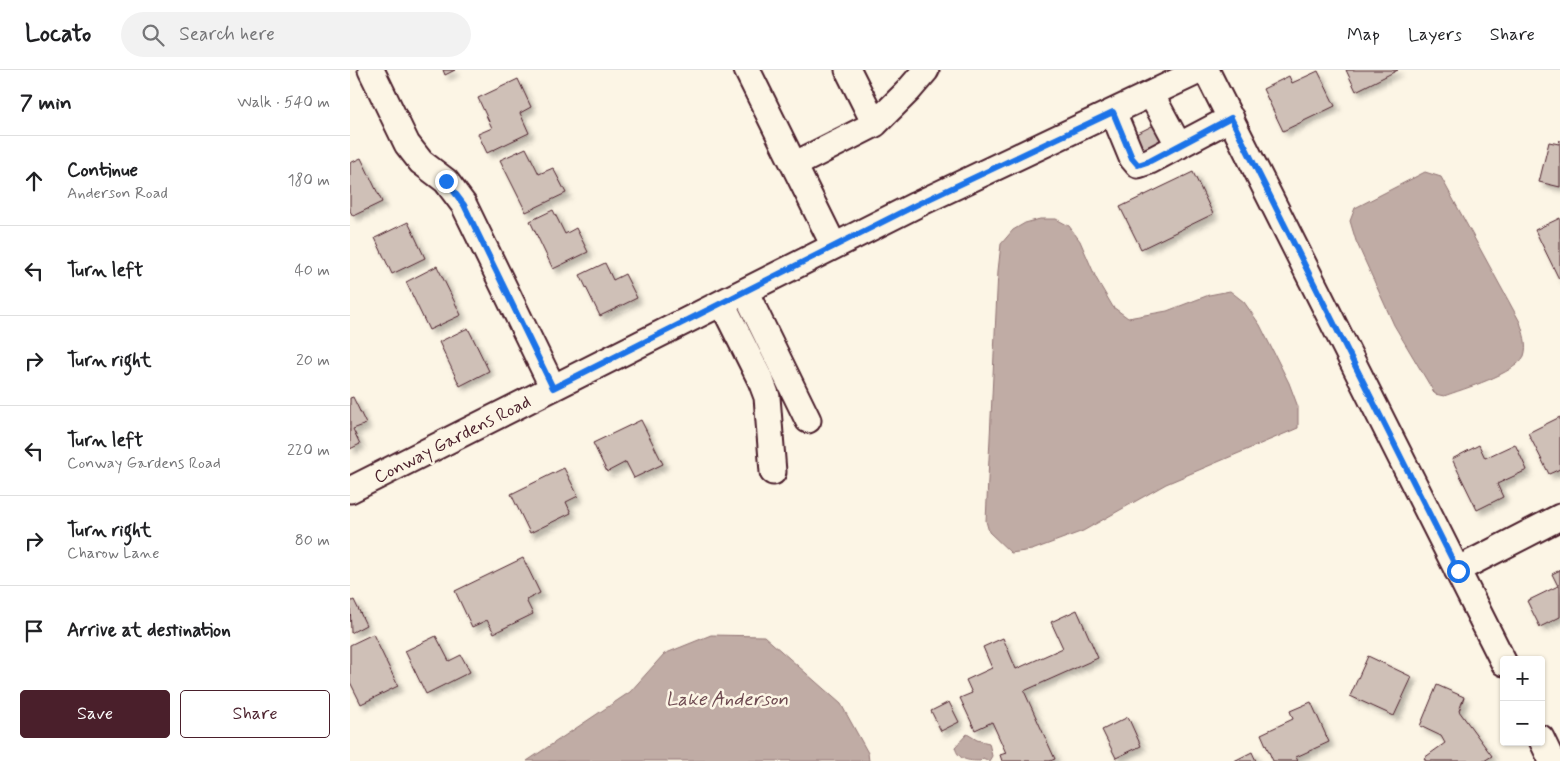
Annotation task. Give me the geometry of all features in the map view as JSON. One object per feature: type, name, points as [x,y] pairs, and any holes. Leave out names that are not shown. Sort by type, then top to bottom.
[{"type":"street","points":[[371,70],[407,144],[421,162],[446,181],[464,205],[553,388]]},
{"type":"street","points":[[747,70],[834,246]]},
{"type":"street","points":[[848,70],[875,124]]},
{"type":"street","points":[[794,165],[875,124],[926,70]]},
{"type":"street","name":"Conway Gardens Road","points":[[350,490],[916,205],[1201,70]]},
{"type":"street","points":[[1206,70],[1500,656]]},
{"type":"street","points":[[1151,94],[1179,146]]},
{"type":"street","points":[[1113,112],[1132,158],[1138,165],[1150,161],[1231,118]]},
{"type":"street","points":[[745,291],[808,420]]},
{"type":"street","points":[[722,303],[767,397],[773,472]]},
{"type":"street","points":[[1457,570],[1560,517]]},
{"type":"street","points":[[1545,746],[1552,761]]},
{"type":"water","points":[[1425,172],[1441,177],[1520,322],[1525,343],[1524,356],[1519,363],[1510,369],[1488,380],[1444,396],[1435,394],[1394,325],[1356,241],[1350,221],[1355,208]]},
{"type":"water","points":[[1040,219],[1056,219],[1069,226],[1080,241],[1096,278],[1113,307],[1128,318],[1167,311],[1209,295],[1230,291],[1244,302],[1260,325],[1289,383],[1298,407],[1298,428],[1166,484],[1083,531],[1032,550],[1011,553],[989,532],[986,521],[998,271],[1001,244],[1013,230],[1025,223]]},
{"type":"water","name":"Lake Anderson","points":[[711,635],[764,636],[841,704],[868,753],[869,761],[527,761],[630,692],[664,654]]},
{"type":"water","points":[[967,734],[977,740],[989,743],[992,756],[989,761],[983,758],[980,761],[968,760],[958,755],[955,747]]},
{"type":"building","points":[[443,70],[455,70],[445,75]]},
{"type":"building","points":[[1346,70],[1398,70],[1356,91]]},
{"type":"building","points":[[1318,71],[1335,106],[1283,131],[1263,89],[1289,76],[1292,83]]},
{"type":"building","points":[[518,79],[531,107],[520,113],[529,133],[487,153],[478,134],[492,128],[478,98]]},
{"type":"building","points":[[1154,125],[1165,148],[1143,158],[1132,136]]},
{"type":"building","points":[[1560,140],[1560,187],[1539,182],[1549,142],[1559,144]]},
{"type":"building","points":[[526,148],[539,174],[553,168],[566,193],[526,212],[500,160]]},
{"type":"building","points":[[361,158],[382,202],[353,216],[350,211],[350,163]]},
{"type":"building","points":[[1193,172],[1213,214],[1141,249],[1120,207]]},
{"type":"building","points":[[553,210],[565,234],[576,228],[588,252],[553,269],[530,221]]},
{"type":"building","points":[[1560,218],[1560,278],[1559,279],[1535,230]]},
{"type":"building","points":[[408,222],[425,258],[392,274],[375,238]]},
{"type":"building","points":[[605,263],[613,280],[625,274],[637,298],[600,316],[580,275]]},
{"type":"building","points":[[437,266],[461,315],[429,330],[406,282]]},
{"type":"building","points":[[468,328],[489,371],[460,386],[439,342]]},
{"type":"building","points":[[353,397],[366,424],[353,429],[360,444],[350,449],[350,398]]},
{"type":"building","points":[[1560,417],[1560,469],[1549,474],[1528,433]]},
{"type":"building","points":[[641,420],[663,464],[634,478],[626,462],[607,472],[593,443]]},
{"type":"building","points":[[1515,444],[1527,470],[1497,484],[1503,497],[1477,510],[1452,459],[1479,445],[1485,458]]},
{"type":"building","points":[[564,468],[578,496],[566,502],[571,513],[530,533],[511,494]]},
{"type":"building","points":[[523,558],[540,593],[526,600],[533,614],[494,633],[487,620],[472,627],[455,591]]},
{"type":"building","points":[[1560,570],[1560,617],[1540,627],[1527,601],[1558,586],[1552,574]]},
{"type":"building","points":[[354,600],[366,625],[351,633],[350,602]]},
{"type":"building","points":[[1077,610],[1098,658],[1024,691],[1055,759],[1050,761],[1002,761],[1000,755],[1006,753],[992,722],[975,730],[960,698],[972,693],[966,680],[992,668],[983,647],[1003,638],[1016,669],[1063,648],[1051,622]]},
{"type":"building","points":[[373,634],[398,686],[361,704],[350,682],[350,645]]},
{"type":"building","points":[[436,636],[449,661],[461,655],[470,672],[426,694],[405,651]]},
{"type":"building","points":[[1368,656],[1412,677],[1394,716],[1350,696]]},
{"type":"building","points":[[1437,685],[1464,697],[1459,711],[1492,756],[1484,761],[1426,761],[1424,758],[1445,743],[1441,736],[1420,726]]},
{"type":"building","points":[[949,702],[959,722],[941,731],[931,711]]},
{"type":"building","points":[[1311,702],[1329,742],[1296,757],[1298,761],[1273,761],[1261,734],[1293,719],[1290,711]]},
{"type":"building","points":[[1128,717],[1141,746],[1116,758],[1102,730]]},
{"type":"building","points":[[1252,752],[1256,761],[1234,761]]},
{"type":"route","points":[[446,181],[464,205],[553,388],[916,205],[1113,112],[1132,158],[1138,165],[1150,161],[1231,118],[1458,571]]}]
